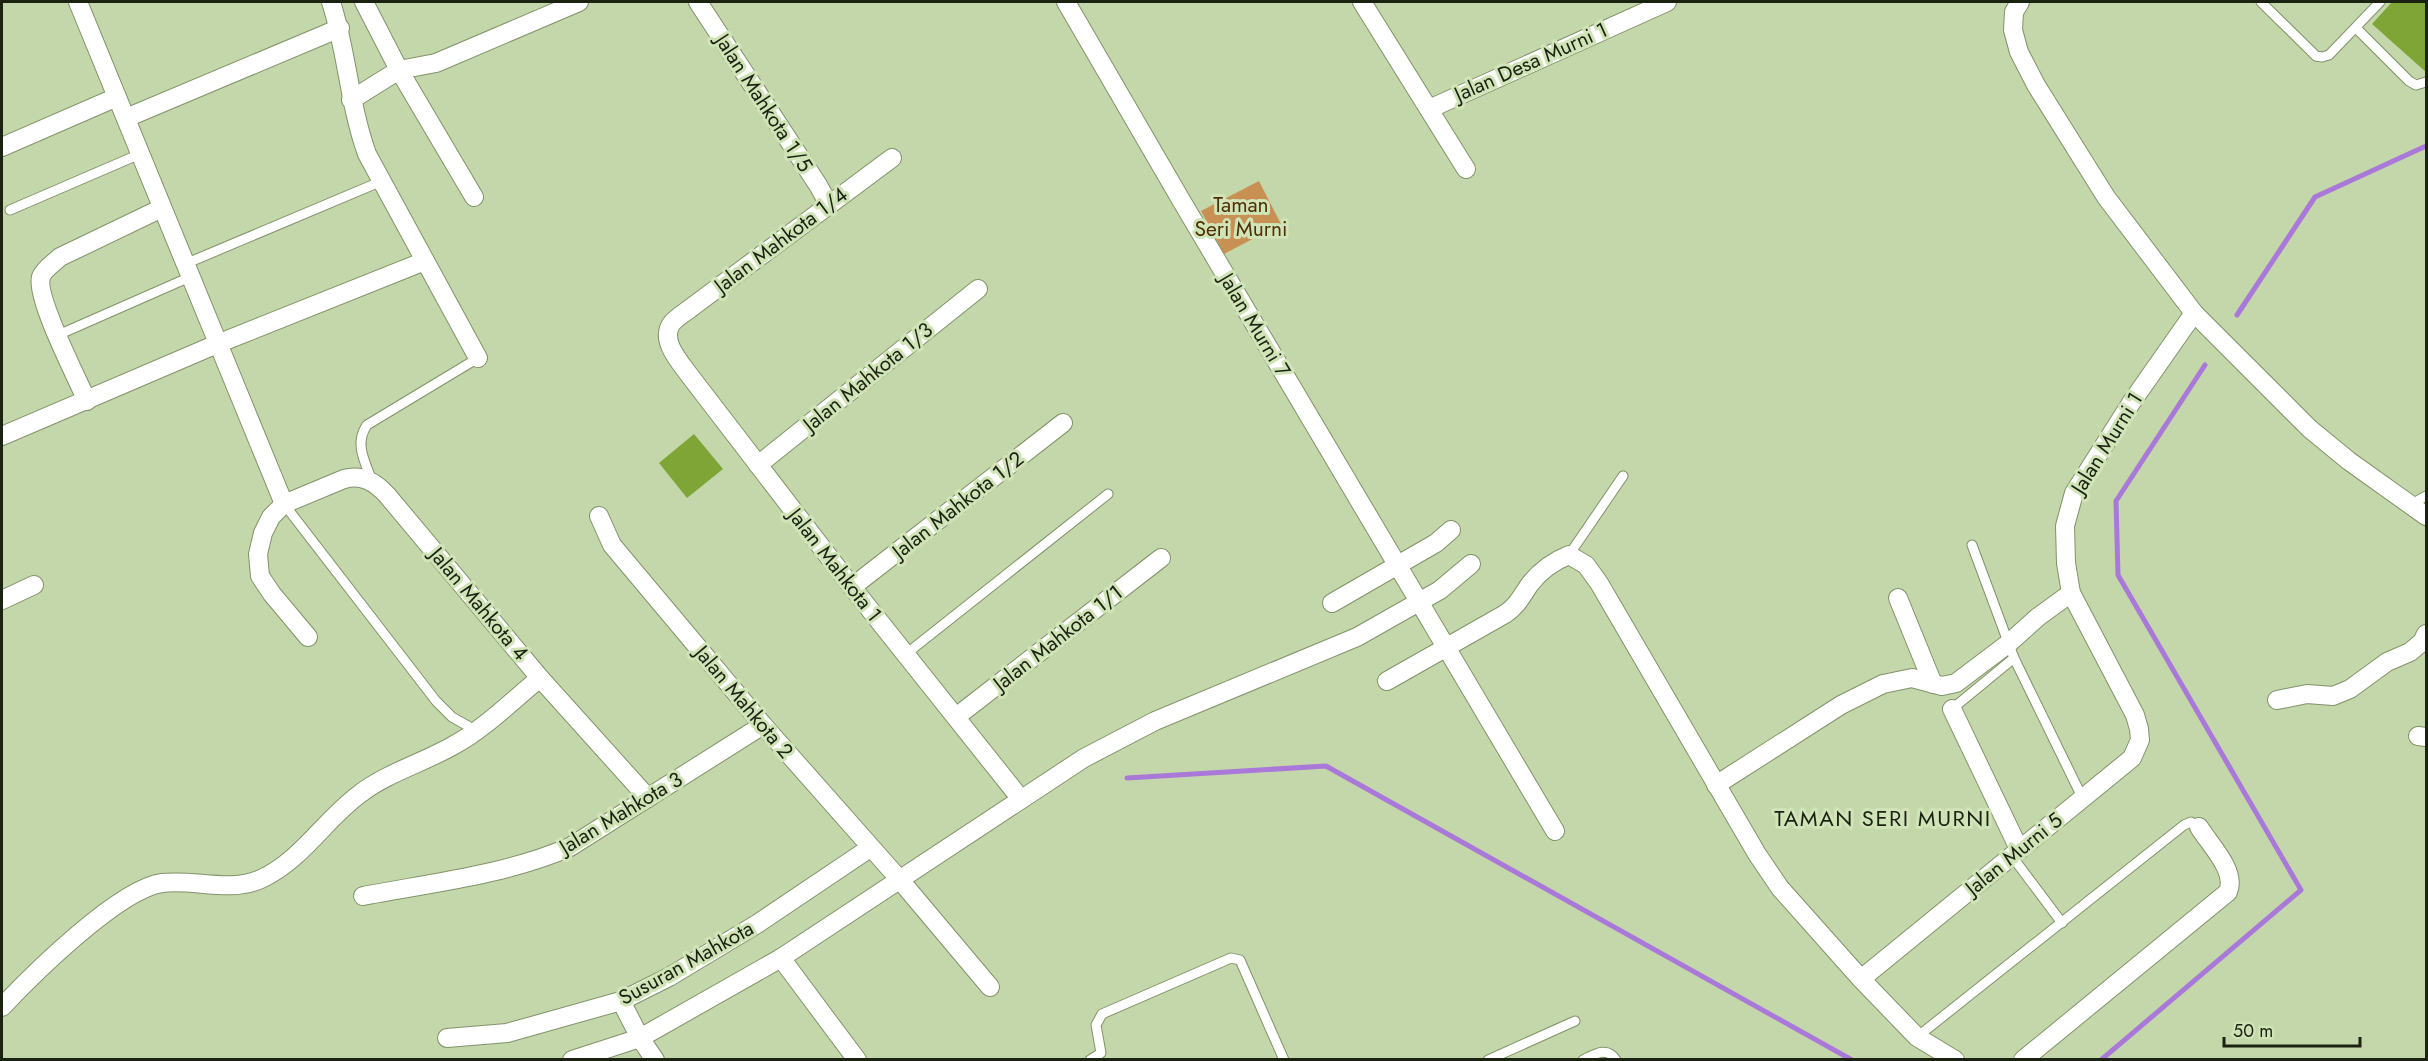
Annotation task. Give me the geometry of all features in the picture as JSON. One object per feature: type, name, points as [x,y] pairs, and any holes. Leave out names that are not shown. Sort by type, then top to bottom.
[{"type":"street","points":[[78,2],[284,504]]},
{"type":"street","points":[[331,2],[340,28],[351,100],[367,154],[478,358]]},
{"type":"street","points":[[364,2],[399,70],[474,197]]},
{"type":"street","points":[[351,100],[399,70],[436,63],[579,2]]},
{"type":"street","name":"Jalan Mahkota 1/5","points":[[698,2],[829,205]]},
{"type":"street","name":"Jalan Murni 7","points":[[1066,2],[1555,831]]},
{"type":"street","points":[[1362,2],[1467,169]]},
{"type":"street","name":"Jalan Desa Murni 1","points":[[1429,108],[1667,2]]},
{"type":"street","points":[[2020,2],[2014,12],[2013,30],[2019,52],[2036,85],[2106,197],[2194,313],[2310,429],[2349,461],[2427,516]]},
{"type":"street","points":[[126,118],[340,28]]},
{"type":"street","points":[[2,147],[117,97]]},
{"type":"street","name":"Jalan Mahkota 1/4","points":[[671,324],[892,158]]},
{"type":"street","points":[[87,401],[42,300],[41,276],[60,257],[162,208]]},
{"type":"street","points":[[2,436],[217,345],[425,261]]},
{"type":"street","name":"Jalan Mahkota 1/3","points":[[758,465],[978,289]]},
{"type":"street","name":"Jalan Murni 1","points":[[2135,715],[2071,593],[2066,563],[2065,526],[2074,493],[2131,403],[2194,313]]},
{"type":"street","name":"Jalan Mahkota 1","points":[[671,324],[668,335],[672,351],[852,587],[1020,798]]},
{"type":"street","name":"Jalan Mahkota 1/2","points":[[852,587],[1064,423]]},
{"type":"street","points":[[308,637],[260,576],[258,554],[263,533],[271,517],[284,504],[353,477],[373,482]]},
{"type":"street","name":"Jalan Mahkota 4","points":[[373,482],[387,495],[540,678],[648,798]]},
{"type":"street","name":"Jalan Mahkota 2","points":[[599,516],[612,545],[763,726],[900,880],[990,987]]},
{"type":"street","points":[[1332,603],[1436,543],[1451,530]]},
{"type":"street","points":[[1387,681],[1517,605],[1531,583],[1556,561],[1569,555],[1586,565],[1599,583],[1757,854],[1780,888],[1861,979],[1917,1037],[1955,1059]]},
{"type":"street","name":"Jalan Mahkota 1/1","points":[[956,717],[1161,558]]},
{"type":"street","points":[[572,1059],[640,1038],[781,958],[985,824],[1020,798],[1084,758],[1155,721],[1358,638],[1440,590],[1471,564]]},
{"type":"street","points":[[2,600],[34,585]]},
{"type":"street","points":[[1716,785],[1841,705],[1883,684],[1912,678],[1942,686],[1956,683],[2012,651],[2038,617],[2071,593]]},
{"type":"street","points":[[1898,598],[1933,684]]},
{"type":"street","points":[[2277,700],[2307,694],[2333,696],[2350,689],[2387,662],[2410,652],[2422,642],[2427,634]]},
{"type":"street","points":[[2,1007],[62,949],[139,890],[165,883],[231,885],[259,880],[293,859],[341,809],[364,790],[456,745],[540,678]]},
{"type":"street","points":[[1952,709],[2015,852]]},
{"type":"street","name":"Jalan Murni 5","points":[[1861,979],[2132,758],[2140,740],[2135,715]]},
{"type":"street","name":"Jalan Mahkota 3","points":[[363,896],[541,860],[570,847],[763,726]]},
{"type":"street","points":[[2023,1059],[2228,892],[2231,879],[2199,827]]},
{"type":"street","name":"Susuran Mahkota","points":[[447,1038],[507,1033],[621,1001],[669,977],[757,924],[870,848]]},
{"type":"street","points":[[781,958],[857,1059]]},
{"type":"street","points":[[621,1001],[640,1038],[655,1059]]},
{"type":"lane","points":[[2261,2],[2316,56],[2322,57],[2329,55],[2380,2]]},
{"type":"lane","points":[[2356,28],[2409,81],[2416,84],[2427,81]]},
{"type":"lane","points":[[10,210],[140,154]]},
{"type":"lane","points":[[58,335],[188,271],[382,182]]},
{"type":"lane","points":[[373,482],[360,445],[361,433],[367,425],[478,358]]},
{"type":"lane","points":[[1569,555],[1623,476]]},
{"type":"lane","points":[[906,654],[1108,494]]},
{"type":"lane","points":[[2410,505],[2427,496]]},
{"type":"lane","points":[[284,504],[436,701],[452,717],[475,730]]},
{"type":"lane","points":[[1972,545],[2012,651],[2083,799]]},
{"type":"lane","points":[[1952,709],[2012,651]]},
{"type":"lane","points":[[1917,1037],[2184,825],[2191,822],[2199,827]]},
{"type":"lane","points":[[2015,852],[2062,923]]},
{"type":"lane","points":[[1090,1059],[1101,1053],[1096,1025],[1102,1014],[1236,958],[1240,960],[1284,1059]]},
{"type":"lane","points":[[1488,1059],[1575,1021]]},
{"type":"lane","points":[[1583,1059],[1606,1051],[1611,1052],[1616,1059]]},
{"type":"green space","name":"Taman Seri Murni","points":[[1259,181],[1281,224],[1224,254],[1201,211]]},
{"type":"building","points":[[2392,2],[2427,2],[2427,73],[2372,24]]},
{"type":"building","points":[[694,434],[723,469],[687,498],[659,463]]},
{"type":"waterway","points":[[2237,315],[2315,197],[2426,146]]},
{"type":"waterway","points":[[2101,1060],[2301,890],[2118,575],[2116,501],[2205,365]]},
{"type":"waterway","points":[[1127,778],[1326,766],[1852,1060]]},
{"type":"district","name":"TAMAN SERI MURNI","points":[[1883,818]]}]
